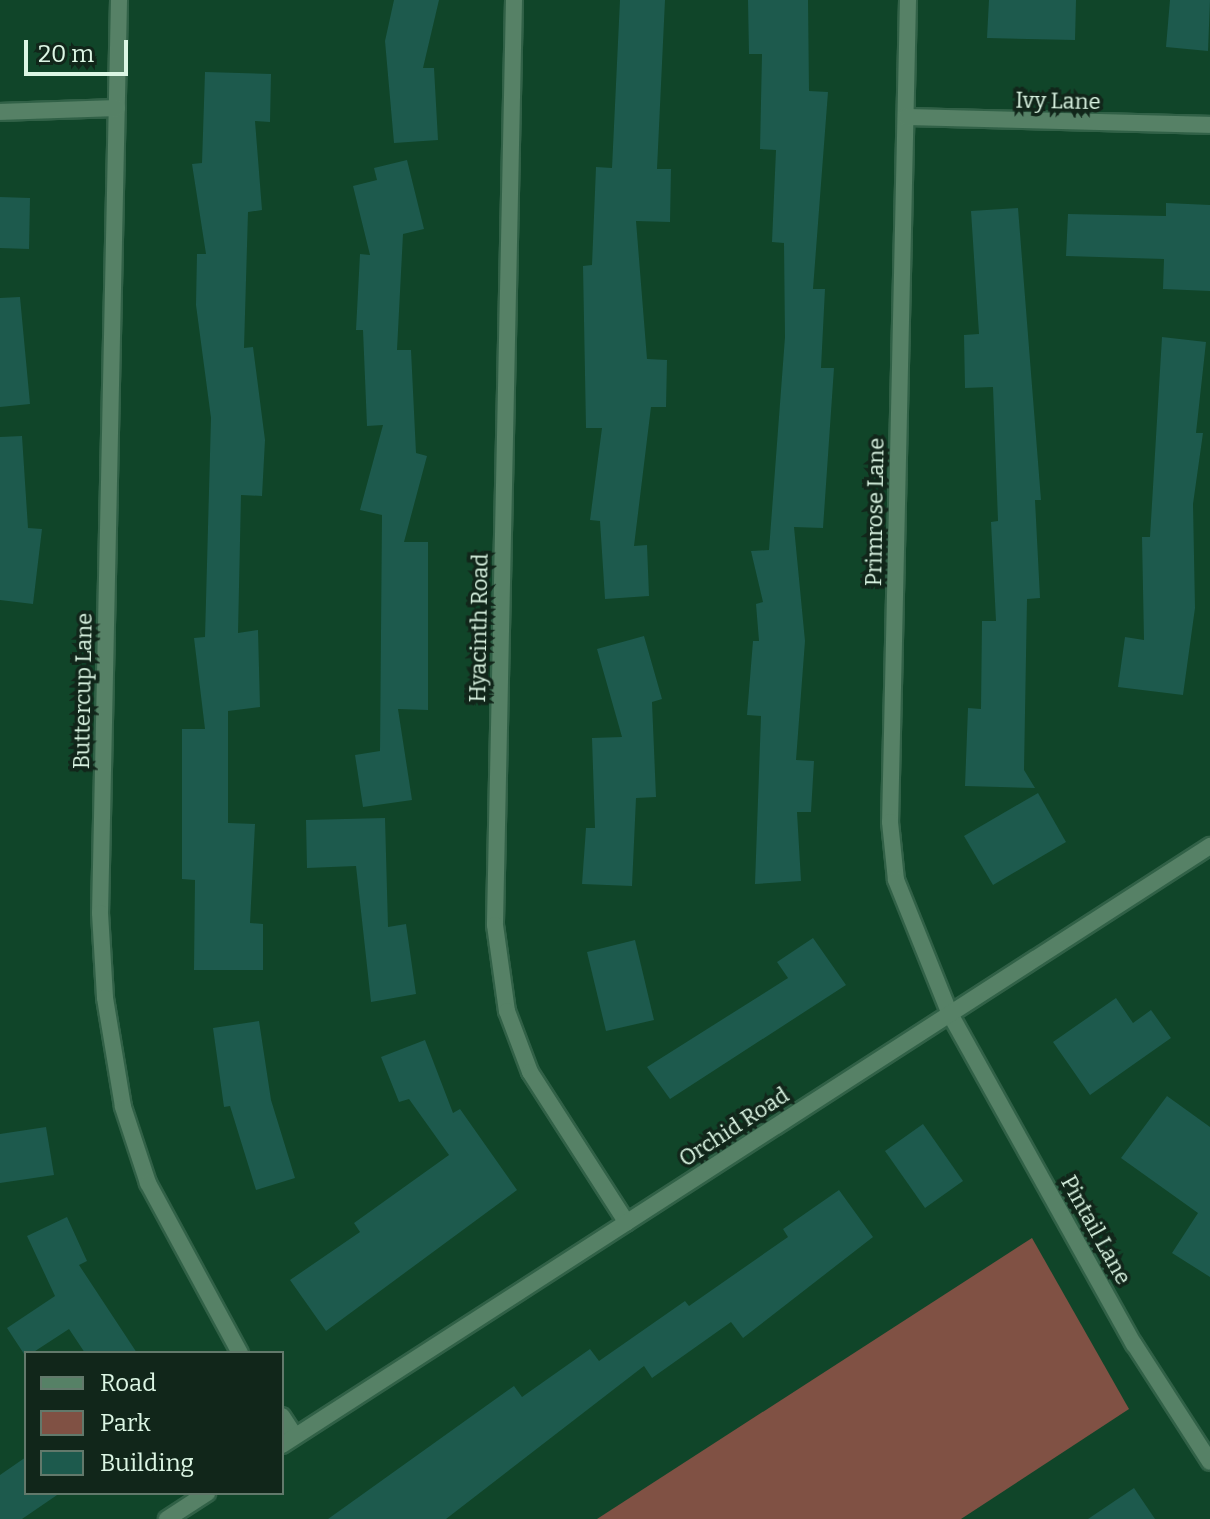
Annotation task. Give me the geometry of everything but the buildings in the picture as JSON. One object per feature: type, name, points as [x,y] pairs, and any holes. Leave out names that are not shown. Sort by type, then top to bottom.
[{"type":"street","name":"Buttercup Lane","points":[[119,0],[100,913],[105,998],[123,1107],[148,1183],[239,1351]]},
{"type":"street","name":"Hyacinth Road","points":[[514,0],[495,925],[507,1011],[530,1072],[627,1223]]},
{"type":"street","name":"Primrose Lane","points":[[908,0],[890,822],[905,912],[950,1014]]},
{"type":"street","points":[[0,112],[117,108]]},
{"type":"street","name":"Ivy Lane","points":[[906,117],[1210,125]]},
{"type":"street","name":"Orchid Road","points":[[289,1440],[1210,846]]},
{"type":"street","name":"Pintail Lane","points":[[950,1014],[1134,1344],[1210,1462]]},
{"type":"street","points":[[167,1519],[204,1495]]},
{"type":"green space","points":[[1032,1238],[1129,1409],[961,1519],[597,1519]]}]
